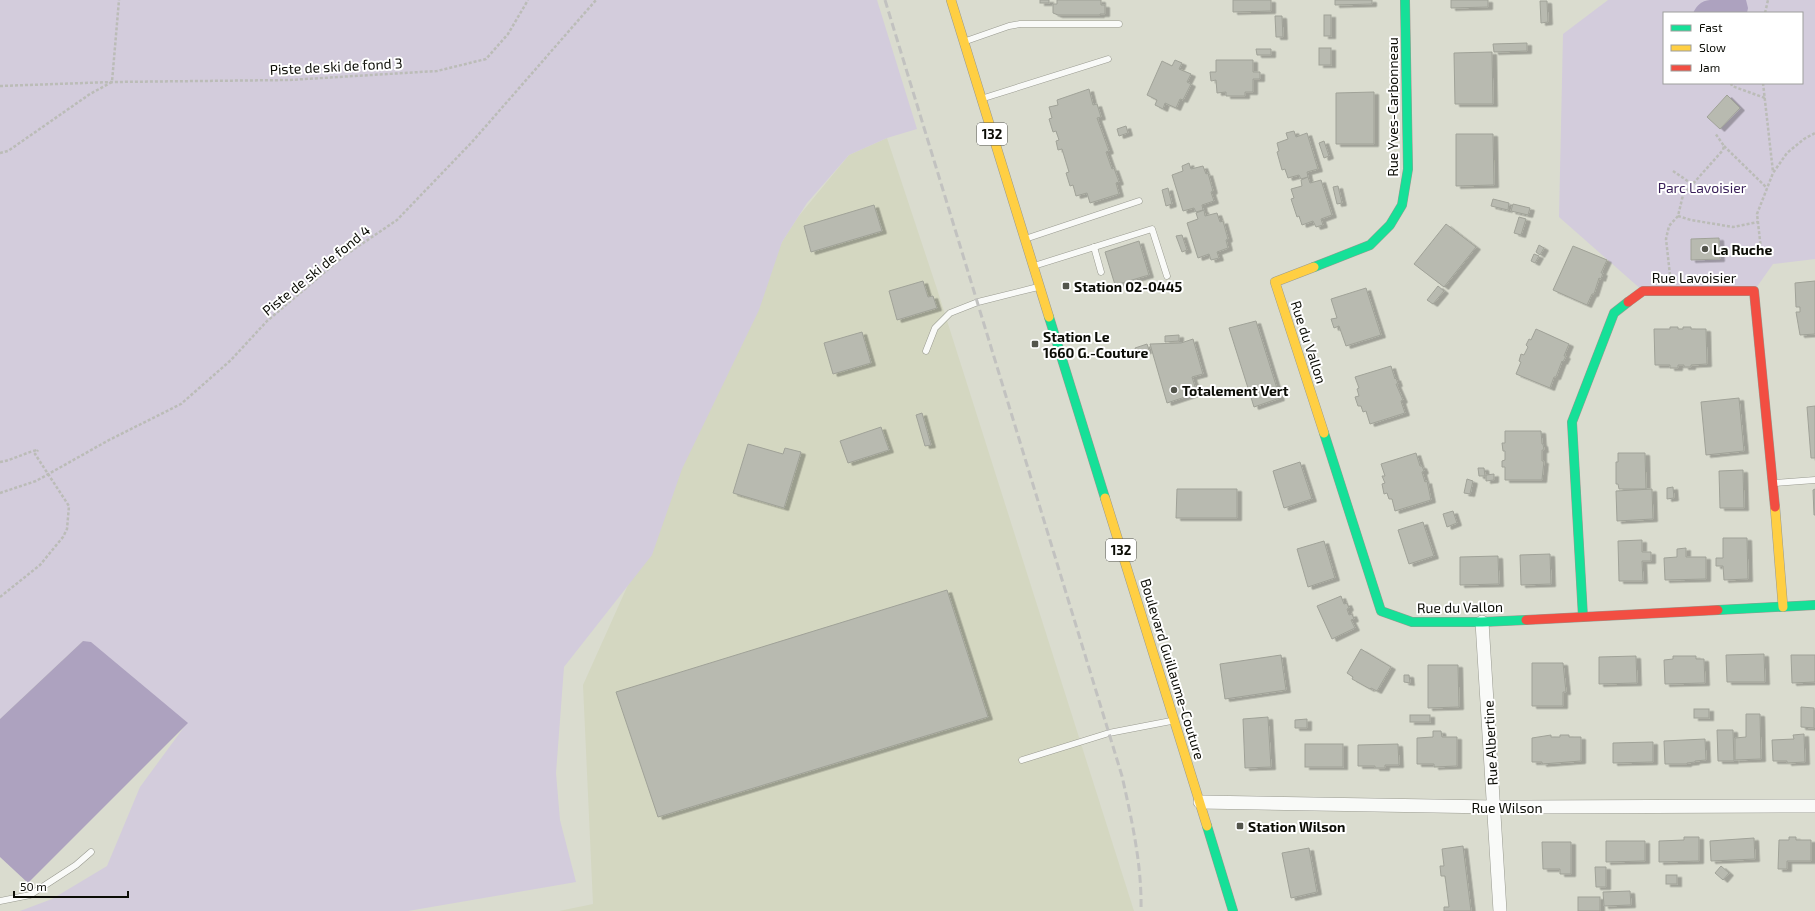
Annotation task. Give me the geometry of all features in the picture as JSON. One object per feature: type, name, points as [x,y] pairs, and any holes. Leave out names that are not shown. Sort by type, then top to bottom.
[{"type":"street","name":"Boulevard Guillaume-Couture","points":[[951,0],[1233,911]]},
{"type":"street","name":"Rue Yves-Carbonneau","points":[[1275,282],[1370,245],[1390,225],[1402,205],[1408,169],[1405,0]]},
{"type":"street","name":"Rue du Vallon","points":[[1275,282],[1381,611],[1412,622],[1482,622],[1815,605]]},
{"type":"street","name":"Rue Lavoisier","points":[[1583,617],[1579,524],[1572,422],[1614,312],[1643,291],[1754,292],[1773,483],[1783,607]]},
{"type":"street","name":"Rue Albertine","points":[[1482,622],[1500,911]]},
{"type":"street","name":"Rue Wilson","points":[[1200,802],[1493,807],[1815,806]]},
{"type":"lane","points":[[964,42],[1009,26],[1020,24],[1120,24]]},
{"type":"lane","points":[[981,99],[1108,59]]},
{"type":"lane","points":[[1025,239],[1139,200]]},
{"type":"lane","points":[[1033,267],[1152,229],[1167,276]]},
{"type":"lane","points":[[1094,247],[1101,272]]},
{"type":"lane","points":[[926,351],[935,328],[950,313],[978,302],[1039,286]]},
{"type":"lane","points":[[1773,483],[1815,480]]},
{"type":"lane","points":[[1022,760],[1109,733],[1174,721]]},
{"type":"lane","points":[[0,901],[30,895],[76,865],[91,852]]},
{"type":"path","points":[[112,82],[119,0]]},
{"type":"path","name":"Piste de ski de fond 3","points":[[0,86],[112,82],[289,80],[437,71],[486,59],[508,34],[528,0]]},
{"type":"path","name":"Piste de ski de fond 4","points":[[0,493],[36,482],[109,440],[181,404],[230,360],[267,321],[344,256],[396,220],[472,142],[596,0]]},
{"type":"path","points":[[1765,12],[1768,0]]},
{"type":"path","name":"Piste de ski de fond 3","points":[[0,153],[8,151],[78,102],[112,82]]},
{"type":"path","points":[[1731,84],[1732,86],[1765,98]]},
{"type":"path","points":[[1763,84],[1773,173]]},
{"type":"path","points":[[1714,133],[1724,146],[1767,188]]},
{"type":"path","points":[[1761,249],[1757,214],[1773,173],[1787,154],[1804,139],[1815,133]]},
{"type":"path","points":[[1672,291],[1666,239],[1669,226],[1678,216],[1683,195],[1723,150],[1724,146]]},
{"type":"path","points":[[1673,171],[1692,184]]},
{"type":"path","points":[[1678,216],[1690,220],[1733,227],[1758,222]]},
{"type":"path","points":[[0,462],[10,461],[27,453],[38,450],[35,454],[69,506],[67,529],[63,537],[40,565],[0,597]]},
{"type":"shaded area","points":[[1746,0],[1747,12],[1694,12],[1704,1]]},
{"type":"shaded area","points":[[887,138],[937,289],[1134,911],[559,911],[593,904],[583,685],[782,242],[798,217],[849,155]]},
{"type":"shaded area","points":[[83,641],[91,642],[188,723],[28,883],[0,857],[0,719]]},
{"type":"green space","points":[[0,0],[877,0],[917,129],[887,138],[849,155],[807,203],[782,242],[759,310],[682,469],[652,555],[564,667],[556,773],[560,820],[576,882],[408,911],[20,911],[52,899],[107,866],[140,787],[187,723],[83,641],[0,719]]},
{"type":"green space","name":"Parc Lavoisier","points":[[1608,0],[1815,0],[1815,259],[1773,264],[1754,291],[1643,291],[1559,217],[1563,34]]},
{"type":"building","points":[[1040,0],[1049,0],[1049,3],[1040,3]]},
{"type":"building","points":[[1057,0],[1101,0],[1101,5],[1105,5],[1105,14],[1058,15],[1053,13],[1053,4],[1057,4]]},
{"type":"building","points":[[1233,0],[1271,0],[1271,11],[1233,12]]},
{"type":"building","points":[[1335,0],[1372,0],[1372,4],[1335,5]]},
{"type":"building","points":[[1451,0],[1488,0],[1488,7],[1451,8]]},
{"type":"building","points":[[1540,1],[1547,1],[1548,22],[1541,23]]},
{"type":"building","points":[[1324,15],[1331,15],[1331,36],[1324,36]]},
{"type":"building","points":[[1275,16],[1282,16],[1283,37],[1276,37]]},
{"type":"building","points":[[1527,43],[1527,51],[1494,52],[1493,44]]},
{"type":"building","points":[[1319,48],[1331,48],[1331,65],[1319,65]]},
{"type":"building","points":[[1256,49],[1271,49],[1271,55],[1257,55]]},
{"type":"building","points":[[1492,52],[1493,104],[1455,104],[1454,53]]},
{"type":"building","points":[[1175,60],[1182,63],[1179,69],[1191,74],[1187,82],[1191,84],[1183,100],[1180,99],[1176,108],[1165,103],[1163,109],[1155,105],[1157,100],[1147,95],[1162,61],[1172,66]]},
{"type":"building","points":[[1216,60],[1253,60],[1253,72],[1260,72],[1260,79],[1253,79],[1253,92],[1245,92],[1245,96],[1226,96],[1226,92],[1217,93],[1216,80],[1211,81],[1210,72],[1216,72]]},
{"type":"building","points":[[1089,89],[1093,105],[1097,104],[1101,117],[1097,118],[1109,151],[1106,152],[1112,169],[1114,168],[1119,182],[1116,183],[1119,194],[1090,203],[1087,193],[1076,196],[1073,185],[1070,186],[1066,173],[1069,172],[1062,149],[1058,150],[1056,141],[1059,140],[1056,131],[1053,132],[1049,119],[1052,118],[1049,107],[1058,105],[1057,100]]},
{"type":"building","points":[[1374,92],[1374,144],[1336,144],[1336,93]]},
{"type":"building","points":[[1727,95],[1740,108],[1720,129],[1707,117]]},
{"type":"building","points":[[1126,126],[1128,133],[1119,136],[1117,129]]},
{"type":"building","points":[[1294,131],[1296,137],[1307,133],[1318,169],[1307,172],[1308,177],[1301,179],[1299,175],[1288,178],[1285,169],[1282,170],[1277,152],[1279,151],[1277,143],[1288,139],[1286,133]]},
{"type":"building","points":[[1456,134],[1493,134],[1494,185],[1456,186]]},
{"type":"building","points":[[1324,141],[1329,156],[1324,158],[1319,143]]},
{"type":"building","points":[[1189,163],[1191,169],[1203,166],[1206,174],[1208,173],[1213,191],[1211,192],[1214,201],[1202,205],[1203,210],[1196,212],[1194,208],[1183,211],[1172,175],[1183,171],[1182,166]]},
{"type":"building","points":[[1308,177],[1310,183],[1321,180],[1332,215],[1321,219],[1323,225],[1316,227],[1313,221],[1302,225],[1299,216],[1297,217],[1291,199],[1294,198],[1291,189],[1302,186],[1301,180]]},
{"type":"building","points":[[1338,186],[1342,203],[1337,204],[1333,187]]},
{"type":"building","points":[[1168,188],[1172,204],[1166,206],[1162,190]]},
{"type":"building","points":[[1493,199],[1509,203],[1508,210],[1491,206]]},
{"type":"building","points":[[1513,204],[1530,208],[1528,215],[1511,211]]},
{"type":"building","points":[[874,205],[882,231],[811,252],[804,226]]},
{"type":"building","points":[[1204,210],[1205,216],[1217,213],[1220,222],[1223,221],[1228,239],[1226,240],[1228,248],[1217,252],[1219,258],[1211,260],[1209,254],[1198,258],[1187,223],[1198,219],[1196,213]]},
{"type":"building","points":[[1519,217],[1526,219],[1521,235],[1514,233]]},
{"type":"building","points":[[1446,224],[1476,247],[1444,287],[1414,264]]},
{"type":"building","points":[[1182,235],[1187,250],[1182,252],[1176,236]]},
{"type":"building","name":"La Ruche","points":[[1719,238],[1720,259],[1691,260],[1691,239]]},
{"type":"building","points":[[1139,241],[1149,275],[1115,285],[1105,252]]},
{"type":"building","points":[[1539,245],[1544,248],[1540,255],[1536,252]]},
{"type":"building","points":[[1573,246],[1607,260],[1601,273],[1603,273],[1601,279],[1599,278],[1594,294],[1592,294],[1587,305],[1553,290]]},
{"type":"building","points":[[1534,254],[1539,256],[1535,263],[1531,261]]},
{"type":"building","points":[[923,281],[928,297],[933,296],[937,308],[897,320],[889,291]]},
{"type":"building","points":[[1815,281],[1815,334],[1800,335],[1796,312],[1800,312],[1800,307],[1796,307],[1795,283]]},
{"type":"building","points":[[1438,286],[1444,291],[1433,304],[1427,300]]},
{"type":"building","points":[[1366,288],[1381,335],[1346,346],[1339,326],[1334,328],[1331,319],[1337,318],[1331,299]]},
{"type":"building","points":[[1256,321],[1280,398],[1254,407],[1229,328]]},
{"type":"building","points":[[1670,327],[1678,327],[1678,329],[1683,329],[1683,327],[1691,327],[1691,329],[1706,329],[1707,364],[1691,365],[1691,367],[1678,365],[1678,368],[1670,368],[1670,365],[1655,365],[1654,329],[1670,329]]},
{"type":"building","points":[[1536,329],[1569,344],[1564,356],[1566,356],[1563,362],[1562,361],[1556,377],[1554,377],[1550,388],[1516,374],[1521,362],[1519,361],[1521,354],[1524,355],[1528,347],[1526,345],[1529,339],[1531,340]]},
{"type":"building","points":[[862,332],[871,363],[833,374],[824,343]]},
{"type":"building","points":[[1179,335],[1179,341],[1165,342],[1165,336]]},
{"type":"building","points":[[1193,339],[1203,374],[1192,377],[1197,393],[1167,403],[1150,344],[1181,343]]},
{"type":"building","points":[[1147,344],[1149,350],[1137,354],[1135,348]]},
{"type":"building","points":[[1391,366],[1398,384],[1396,384],[1403,400],[1401,401],[1405,413],[1370,424],[1366,411],[1363,412],[1361,406],[1358,406],[1355,397],[1359,396],[1357,389],[1359,388],[1355,377]]},
{"type":"building","points":[[1739,398],[1744,451],[1706,455],[1701,402]]},
{"type":"building","points":[[1815,406],[1815,458],[1811,458],[1807,407]]},
{"type":"building","points":[[922,413],[931,445],[925,446],[916,415]]},
{"type":"building","points":[[881,427],[889,450],[848,463],[840,441]]},
{"type":"building","points":[[1505,431],[1541,431],[1544,450],[1542,450],[1542,461],[1544,461],[1542,480],[1505,480],[1505,467],[1502,467],[1502,461],[1505,460],[1505,451],[1503,451],[1502,443],[1505,443]]},
{"type":"building","points":[[748,444],[783,454],[785,448],[801,452],[784,508],[733,493]]},
{"type":"building","points":[[1416,453],[1420,466],[1422,466],[1424,471],[1422,472],[1425,482],[1427,481],[1431,500],[1395,511],[1392,499],[1389,499],[1387,493],[1384,494],[1382,484],[1385,483],[1382,476],[1385,476],[1381,464]]},
{"type":"building","points":[[1618,453],[1645,453],[1646,489],[1619,489],[1618,484],[1616,484],[1616,462],[1618,462]]},
{"type":"building","points":[[1300,462],[1312,499],[1284,508],[1273,471]]},
{"type":"building","points":[[1478,468],[1484,468],[1485,476],[1479,476]]},
{"type":"building","points":[[1743,470],[1744,508],[1720,508],[1719,471]]},
{"type":"building","points":[[1494,474],[1494,480],[1486,481],[1486,475]]},
{"type":"building","points":[[1467,479],[1473,481],[1470,494],[1464,493]]},
{"type":"building","points":[[1673,487],[1674,498],[1667,499],[1667,488]]},
{"type":"building","points":[[1177,489],[1237,489],[1237,518],[1176,518]]},
{"type":"building","points":[[1652,489],[1653,519],[1617,521],[1616,491]]},
{"type":"building","points":[[1815,489],[1815,515],[1814,515],[1813,490]]},
{"type":"building","points":[[1453,511],[1457,523],[1447,527],[1443,514]]},
{"type":"building","points":[[1423,522],[1434,556],[1409,564],[1398,530]]},
{"type":"building","points":[[1723,538],[1747,538],[1748,579],[1724,580],[1723,566],[1716,566],[1716,558],[1723,558]]},
{"type":"building","points":[[1642,540],[1642,552],[1651,552],[1651,561],[1642,561],[1643,581],[1619,581],[1618,541]]},
{"type":"building","points":[[1324,541],[1335,578],[1308,587],[1297,549]]},
{"type":"building","points":[[1686,548],[1686,557],[1706,557],[1706,579],[1665,580],[1664,558],[1677,557],[1677,549]]},
{"type":"building","points":[[1550,554],[1551,584],[1521,585],[1520,555]]},
{"type":"building","points":[[1498,556],[1499,584],[1460,585],[1460,557]]},
{"type":"building","points":[[947,590],[988,717],[658,817],[616,692]]},
{"type":"building","points":[[1341,596],[1344,604],[1347,603],[1349,615],[1352,614],[1354,619],[1351,620],[1355,628],[1332,639],[1317,606]]},
{"type":"building","points":[[1361,649],[1391,667],[1377,691],[1371,688],[1370,689],[1352,679],[1353,677],[1347,673]]},
{"type":"building","points":[[1764,654],[1765,682],[1727,682],[1726,655]]},
{"type":"building","points":[[1281,655],[1286,690],[1225,699],[1220,664]]},
{"type":"building","points":[[1791,655],[1815,655],[1815,682],[1792,683]]},
{"type":"building","points":[[1636,656],[1637,683],[1599,684],[1599,657]]},
{"type":"building","points":[[1673,656],[1696,656],[1696,659],[1704,659],[1705,683],[1665,684],[1664,660],[1673,659]]},
{"type":"building","points":[[1532,663],[1563,663],[1566,692],[1563,692],[1563,706],[1532,706]]},
{"type":"building","points":[[1428,665],[1458,665],[1459,707],[1428,708]]},
{"type":"building","points":[[1404,675],[1409,675],[1410,683],[1404,682]]},
{"type":"building","points":[[1801,707],[1814,708],[1814,728],[1801,727]]},
{"type":"building","points":[[1694,709],[1709,709],[1709,718],[1694,718]]},
{"type":"building","points":[[1746,714],[1760,714],[1761,759],[1735,760],[1735,738],[1746,737]]},
{"type":"building","points":[[1410,715],[1430,715],[1430,722],[1410,722]]},
{"type":"building","points":[[1268,717],[1271,767],[1245,768],[1243,719]]},
{"type":"building","points":[[1307,719],[1307,728],[1295,728],[1295,720]]},
{"type":"building","points":[[1717,730],[1733,730],[1734,761],[1718,761]]},
{"type":"building","points":[[1433,731],[1441,731],[1442,737],[1457,737],[1457,766],[1434,767],[1434,764],[1417,764],[1417,738],[1433,737]]},
{"type":"building","points":[[1804,734],[1805,762],[1787,763],[1787,761],[1773,761],[1772,740],[1794,739],[1793,735]]},
{"type":"building","points":[[1551,735],[1551,737],[1569,735],[1569,737],[1581,737],[1581,761],[1542,764],[1542,762],[1532,762],[1532,738]]},
{"type":"building","points":[[1705,739],[1706,760],[1695,761],[1687,764],[1665,764],[1664,741]]},
{"type":"building","points":[[1653,742],[1653,762],[1613,763],[1613,743]]},
{"type":"building","points":[[1305,744],[1343,744],[1343,767],[1305,767]]},
{"type":"building","points":[[1398,744],[1399,765],[1385,765],[1385,768],[1375,768],[1375,766],[1358,766],[1358,745]]},
{"type":"building","points":[[1684,837],[1699,837],[1699,861],[1659,862],[1659,841],[1684,840]]},
{"type":"building","points":[[1789,837],[1796,837],[1796,840],[1811,840],[1811,861],[1787,861],[1787,869],[1778,869],[1779,840],[1789,840]]},
{"type":"building","points":[[1754,838],[1755,859],[1711,861],[1710,841]]},
{"type":"building","points":[[1606,841],[1645,841],[1645,861],[1606,862]]},
{"type":"building","points":[[1542,842],[1571,842],[1571,874],[1560,874],[1560,869],[1543,869]]},
{"type":"building","points":[[1463,846],[1471,911],[1444,911],[1444,907],[1449,907],[1445,876],[1441,876],[1440,866],[1444,866],[1442,849]]},
{"type":"building","points":[[1309,848],[1317,892],[1291,898],[1282,853]]},
{"type":"building","points":[[1721,866],[1729,873],[1723,880],[1715,873]]},
{"type":"building","points":[[1595,867],[1606,867],[1606,887],[1596,887]]},
{"type":"building","points":[[1666,875],[1677,875],[1677,884],[1666,884]]},
{"type":"building","points":[[1630,891],[1631,905],[1604,906],[1603,892]]},
{"type":"building","points":[[1578,897],[1600,897],[1600,911],[1578,911]]},
{"type":"railway","points":[[885,0],[1122,776],[1133,826],[1138,860],[1141,911]]},
{"type":"traffic: fast","points":[[1314,267],[1370,245],[1390,225],[1402,205],[1408,169],[1405,0]]},
{"type":"traffic: fast","points":[[1583,617],[1572,422],[1614,313],[1628,302]]},
{"type":"traffic: fast","points":[[1049,317],[1105,498]]},
{"type":"traffic: fast","points":[[1324,433],[1381,611],[1412,622],[1482,622],[1526,620]]},
{"type":"traffic: fast","points":[[1718,610],[1815,605]]},
{"type":"traffic: fast","points":[[1207,826],[1233,911]]},
{"type":"traffic: slow","points":[[951,0],[1049,317]]},
{"type":"traffic: slow","points":[[1314,267],[1275,282],[1324,433]]},
{"type":"traffic: slow","points":[[1105,498],[1207,826]]},
{"type":"traffic: slow","points":[[1775,507],[1783,607]]},
{"type":"traffic: jam","points":[[1628,302],[1643,291],[1754,291],[1775,507]]},
{"type":"traffic: jam","points":[[1526,620],[1718,610]]},
{"type":"place","name":"La Ruche","points":[[1705,249]]},
{"type":"place","name":"Station 02-0445","points":[[1066,286]]},
{"type":"place","name":"Station Le 1660 G.-Couture","points":[[1035,344]]},
{"type":"place","name":"Totalement Vert","points":[[1174,390]]},
{"type":"place","name":"Station Wilson","points":[[1240,826]]}]
